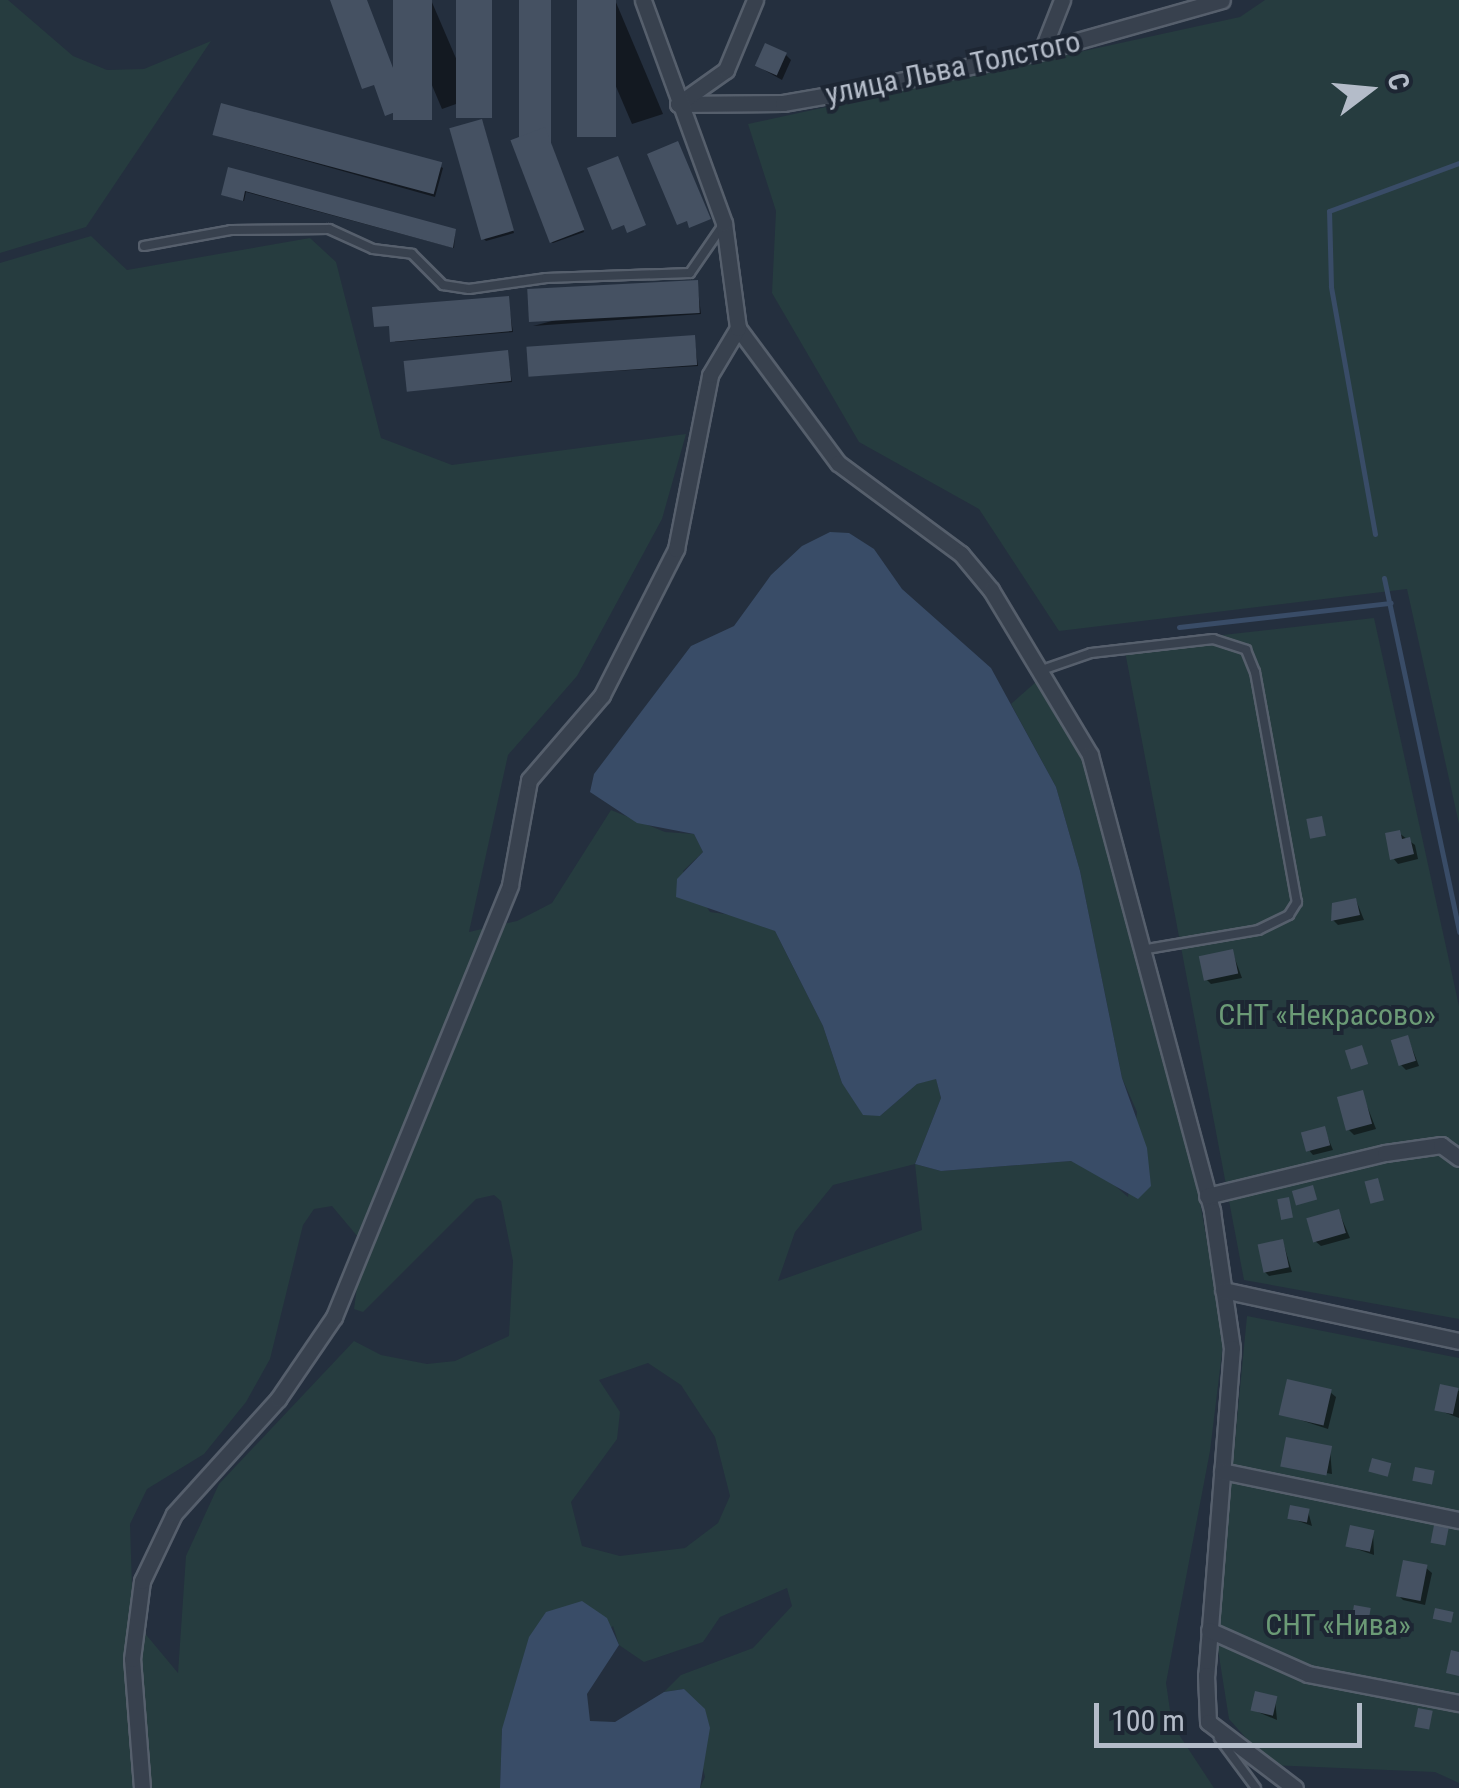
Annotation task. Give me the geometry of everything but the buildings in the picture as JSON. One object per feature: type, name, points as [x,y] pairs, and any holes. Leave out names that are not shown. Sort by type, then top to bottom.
[{"type":"street","points":[[643,0],[724,223],[738,328],[838,463],[961,554],[1090,755],[1208,1196],[1232,1348],[1210,1630],[1208,1722],[1295,1788]]},
{"type":"street","points":[[678,104],[726,70],[755,0]]},
{"type":"street","points":[[1042,51],[1062,0]]},
{"type":"street","name":"улица Льва Толстого","points":[[678,104],[783,104],[1042,51],[1222,0]]},
{"type":"street","points":[[142,1788],[132,1659],[142,1581],[174,1514],[278,1400],[334,1317],[510,885],[529,780],[602,695],[676,549],[710,375],[738,328]]},
{"type":"street","points":[[1208,1196],[1386,1153],[1441,1145],[1459,1158]]},
{"type":"street","points":[[1223,1290],[1459,1341]]},
{"type":"street","points":[[1222,1471],[1459,1520]]},
{"type":"street","points":[[1210,1630],[1308,1674],[1459,1703]]},
{"type":"lane","points":[[144,246],[230,230],[329,229],[373,248],[412,254],[443,284],[469,289],[546,278],[690,273],[724,223]]},
{"type":"lane","points":[[1038,671],[1103,651],[1213,639],[1246,650],[1255,672],[1298,902],[1289,915],[1258,930],[1142,950]]},
{"type":"lane","points":[[1208,1722],[1256,1788]]},
{"type":"green space","points":[[0,0],[8,0],[73,56],[107,70],[144,69],[211,41],[86,227],[0,253]]},
{"type":"green space","points":[[1265,0],[1459,0],[1459,824],[1407,589],[1059,631],[979,509],[859,442],[772,293],[776,211],[748,124],[1240,17]]},
{"type":"green space","points":[[91,236],[127,270],[310,238],[336,262],[381,438],[452,465],[686,434],[662,519],[577,676],[508,755],[469,932],[517,921],[552,903],[611,810],[665,832],[694,834],[703,852],[683,871],[710,912],[747,917],[775,931],[823,1026],[842,1083],[880,1116],[917,1084],[936,1078],[941,1098],[915,1164],[941,1171],[1071,1161],[1098,1171],[1128,1197],[1137,1112],[1122,1078],[1080,871],[1056,787],[1011,704],[1045,674],[1094,777],[1198,1191],[1224,1336],[1210,1451],[1166,1683],[1172,1724],[1214,1788],[700,1788],[705,1777],[684,1689],[664,1692],[681,1675],[753,1648],[792,1606],[787,1588],[720,1617],[703,1642],[644,1662],[619,1645],[613,1626],[502,1729],[500,1788],[0,1788],[0,263]],"holes":[[[915,1164],[922,1230],[778,1281],[795,1232],[833,1185]],[[494,1195],[501,1201],[513,1261],[509,1336],[455,1361],[427,1364],[381,1355],[354,1341],[219,1484],[186,1556],[178,1673],[133,1619],[130,1524],[147,1489],[204,1454],[246,1402],[270,1359],[303,1225],[314,1209],[332,1206],[363,1243],[354,1309],[363,1312],[476,1199]],[[648,1363],[681,1385],[715,1437],[730,1496],[718,1523],[685,1548],[620,1556],[582,1546],[571,1502],[617,1439],[620,1412],[599,1380]]]},
{"type":"green space","name":"СНТ «Некрасово»","points":[[1374,618],[1459,1006],[1459,1319],[1244,1280],[1124,646]]},
{"type":"green space","name":"СНТ «Нива»","points":[[1247,1316],[1459,1358],[1459,1783],[1435,1772],[1270,1765],[1229,1719],[1216,1637]]},
{"type":"water","points":[[830,532],[849,533],[874,549],[902,589],[991,668],[1056,787],[1080,871],[1122,1078],[1147,1148],[1151,1186],[1138,1199],[1071,1161],[941,1171],[915,1164],[941,1098],[936,1079],[917,1084],[880,1116],[863,1115],[842,1083],[823,1026],[775,931],[676,897],[677,879],[703,852],[694,834],[637,823],[590,792],[594,774],[691,646],[734,626],[771,575],[802,546]]},
{"type":"water","points":[[582,1601],[607,1618],[619,1645],[587,1694],[590,1721],[615,1722],[664,1692],[684,1689],[705,1709],[710,1728],[700,1788],[500,1788],[502,1729],[529,1637],[546,1612]]},
{"type":"waterway","points":[[1375,534],[1331,286],[1329,211],[1459,163]]},
{"type":"waterway","points":[[1384,578],[1459,932]]},
{"type":"waterway","points":[[1179,627],[1391,603]]}]
